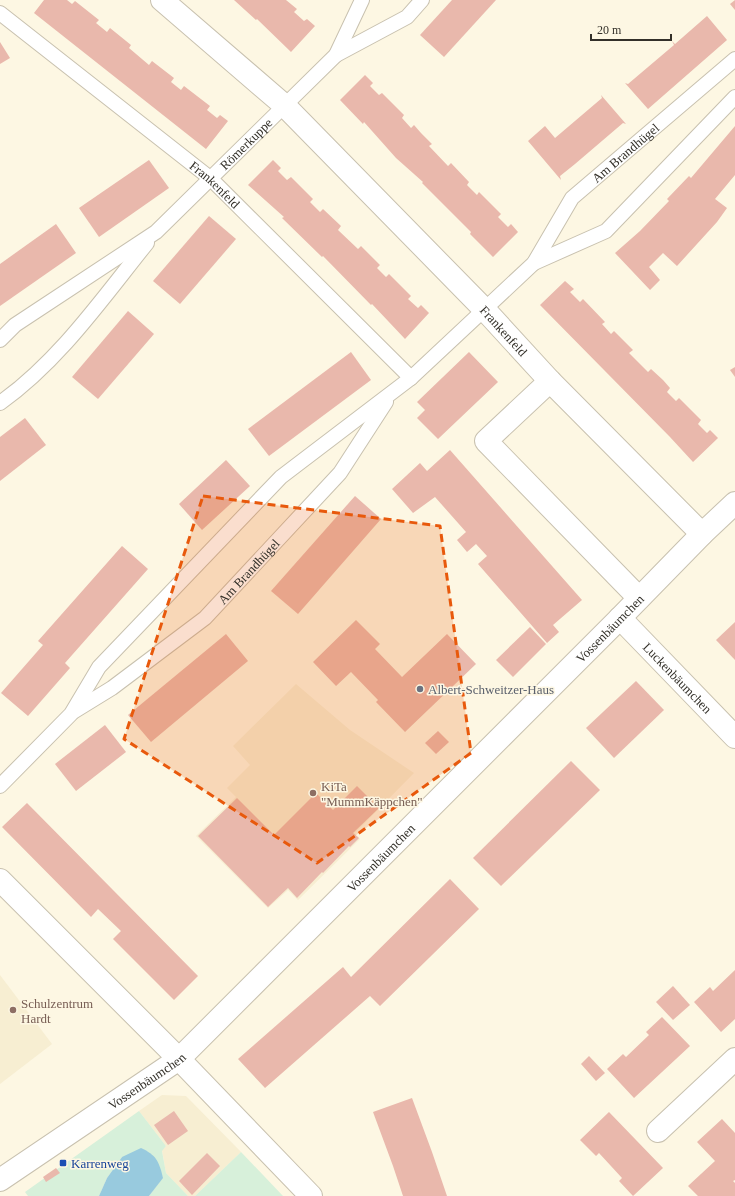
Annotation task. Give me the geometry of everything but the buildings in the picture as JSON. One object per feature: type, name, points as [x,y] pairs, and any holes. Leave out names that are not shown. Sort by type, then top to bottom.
[{"type":"street","name":"Frankenfeld","points":[[162,0],[284,105],[484,309],[550,380],[702,534]]},
{"type":"street","points":[[550,380],[486,441],[639,598]]},
{"type":"street","name":"Vossenbäumchen","points":[[0,1180],[179,1059],[702,534],[735,503]]},
{"type":"street","name":"Luckenbäumchen","points":[[620,618],[735,737]]},
{"type":"street","points":[[0,880],[179,1059],[311,1196]]},
{"type":"street","points":[[658,1131],[735,1059]]},
{"type":"lane","name":"Römerkuppe","points":[[336,55],[362,0]]},
{"type":"lane","name":"Römerkuppe","points":[[0,403],[14,393],[66,343],[156,232],[336,55],[407,17],[422,0]]},
{"type":"lane","name":"Frankenfeld","points":[[0,13],[210,178],[411,378]]},
{"type":"lane","name":"Am Brandhügel","points":[[0,786],[71,714],[100,667],[281,477],[411,378],[534,263],[572,198],[735,59]]},
{"type":"lane","name":"Am Brandhügel","points":[[534,263],[606,231],[735,98]]},
{"type":"lane","name":"Römerkuppe","points":[[0,340],[15,325],[156,232]]},
{"type":"lane","name":"Am Brandhügel","points":[[71,714],[112,688],[205,618],[340,473],[391,394]]},
{"type":"highlighted area","points":[[203,496],[440,526],[471,753],[317,863],[124,739]]},
{"type":"shaded area","name":"KiTa \"MummKäppchen\"","points":[[296,684],[350,730],[414,773],[355,833],[360,839],[298,900],[288,890],[268,908],[196,836],[236,797],[227,788],[250,765],[233,746]]},
{"type":"shaded area","name":"Schulzentrum Hardt","points":[[0,975],[52,1044],[0,1084]]},
{"type":"shaded area","points":[[162,1095],[186,1096],[241,1152],[195,1196],[188,1196],[166,1173],[162,1150],[166,1146],[139,1111]]},
{"type":"green space","points":[[139,1111],[166,1146],[162,1151],[166,1173],[188,1196],[149,1196],[163,1177],[122,1157],[107,1178],[99,1196],[28,1196],[25,1192]]},
{"type":"green space","points":[[241,1152],[283,1196],[195,1196]]},
{"type":"water","points":[[141,1148],[150,1153],[156,1159],[163,1178],[149,1196],[99,1196],[107,1178],[122,1157]]},
{"type":"place","name":"Albert-Schweitzer-Haus","points":[[420,689]]},
{"type":"place","name":"KiTa \"MummKäppchen\"","points":[[313,793]]},
{"type":"place","name":"Schulzentrum Hardt","points":[[13,1010]]},
{"type":"place","name":"Karrenweg","points":[[63,1163]]}]
